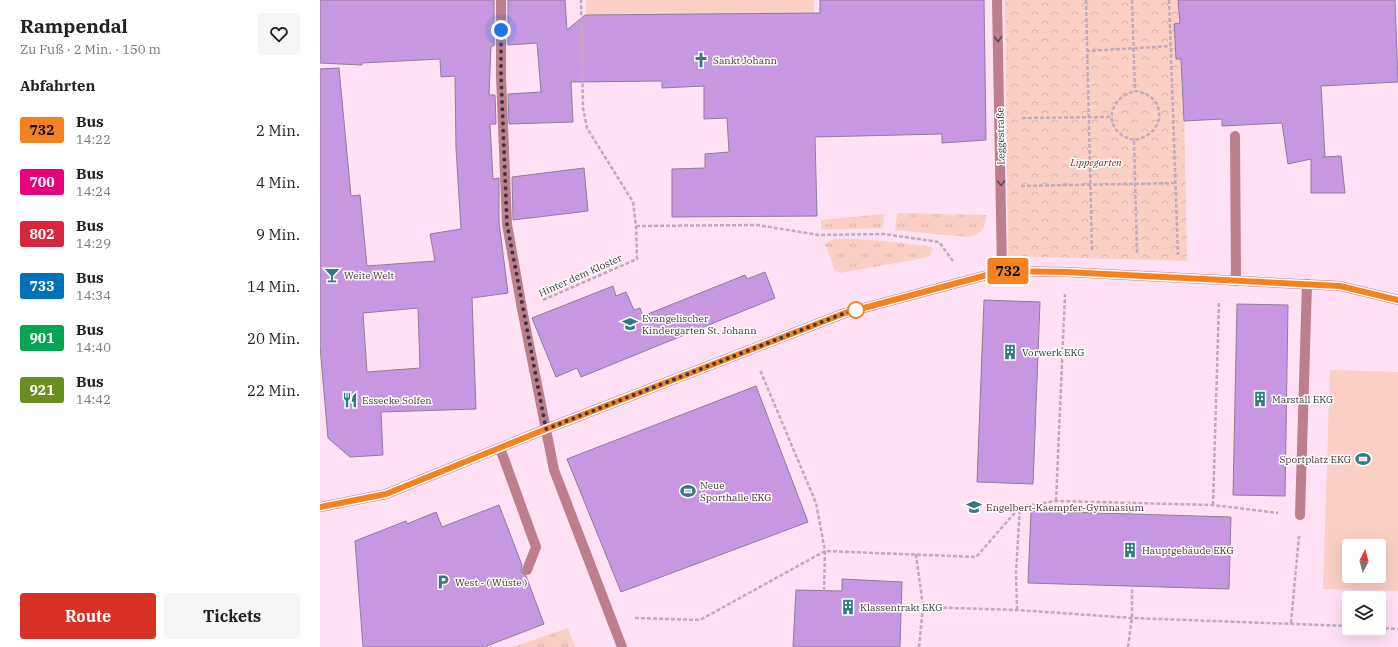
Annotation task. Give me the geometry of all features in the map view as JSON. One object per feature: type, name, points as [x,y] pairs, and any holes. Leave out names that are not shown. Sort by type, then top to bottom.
[{"type":"street","points":[[501,0],[501,76],[507,224],[522,309],[554,470],[622,647]]},
{"type":"street","name":"Leggestraße","points":[[998,0],[1002,271]]},
{"type":"street","points":[[1235,136],[1236,281]]},
{"type":"street","points":[[320,508],[386,494],[546,429],[845,313],[1002,271],[1066,272],[1340,286],[1398,300]]},
{"type":"street","points":[[1300,515],[1307,284]]},
{"type":"street","points":[[500,448],[536,547],[527,570]]},
{"type":"path","name":"Hinter dem Kloster","points":[[522,309],[637,259],[636,226],[633,202],[587,128],[583,108],[581,0]]},
{"type":"path","points":[[1086,0],[1086,51],[1090,117],[1092,274]]},
{"type":"path","points":[[1132,0],[1135,91]]},
{"type":"path","points":[[1169,0],[1179,278]]},
{"type":"path","points":[[1086,51],[1171,46]]},
{"type":"path","points":[[1135,91],[1141,92],[1154,100],[1159,109],[1160,118],[1155,130],[1143,138],[1134,140],[1117,131],[1111,117],[1114,105],[1118,99],[1124,94],[1135,91]]},
{"type":"path","points":[[1000,118],[1111,117]]},
{"type":"path","points":[[1134,140],[1137,276]]},
{"type":"path","points":[[1001,186],[1176,183]]},
{"type":"path","points":[[636,226],[757,225],[819,235],[884,234],[939,242],[968,280]]},
{"type":"path","points":[[1056,501],[1066,272]]},
{"type":"path","points":[[1212,506],[1220,279]]},
{"type":"path","points":[[751,349],[816,503],[825,551],[824,590]]},
{"type":"path","points":[[610,617],[700,620],[825,551],[976,557],[1020,507],[1056,501],[1212,506],[1300,515],[1291,623]]},
{"type":"path","points":[[1130,503],[1130,514]]},
{"type":"path","points":[[1017,610],[1016,572],[1020,507]]},
{"type":"path","points":[[916,554],[923,607],[919,647]]},
{"type":"path","points":[[1128,647],[1132,618],[1132,587]]},
{"type":"path","points":[[923,607],[1017,610],[1132,618],[1342,626]]},
{"type":"path","points":[[1386,628],[1398,629]]},
{"type":"green space","points":[[586,0],[814,0],[814,13],[648,19],[648,14],[644,14],[644,20],[590,20],[586,15]]},
{"type":"green space","name":"Lippegarten","points":[[1005,0],[1182,0],[1187,261],[1008,256]]},
{"type":"green space","points":[[897,213],[987,215],[982,230],[976,235],[967,237],[895,230]]},
{"type":"green space","points":[[884,214],[883,228],[821,230],[821,220]]},
{"type":"green space","points":[[833,239],[858,239],[895,242],[932,247],[933,250],[929,257],[840,273],[835,271],[825,244]]},
{"type":"green space","name":"Sportplatz EKG","points":[[1330,370],[1398,372],[1398,591],[1323,589]]},
{"type":"green space","points":[[568,628],[575,647],[513,647]]},
{"type":"building","points":[[320,0],[494,0],[494,46],[491,46],[489,95],[495,95],[496,124],[490,124],[493,179],[499,178],[499,222],[508,293],[472,298],[476,409],[381,412],[383,455],[350,457],[328,438],[320,346],[320,69],[339,68],[351,196],[360,195],[367,266],[435,261],[430,234],[461,229],[456,148],[455,76],[441,77],[440,59],[362,63],[362,65],[320,63]],"holes":[[[418,308],[420,368],[367,372],[363,313]]]},
{"type":"building","points":[[508,0],[565,0],[567,30],[585,15],[820,13],[820,0],[984,0],[986,140],[942,143],[942,134],[815,137],[817,216],[672,217],[672,169],[705,168],[705,154],[729,152],[727,118],[704,119],[704,86],[662,88],[662,81],[571,82],[573,122],[509,124],[508,94],[541,92],[537,43],[508,45]]},
{"type":"building","points":[[1178,0],[1395,0],[1398,82],[1321,86],[1325,156],[1323,157],[1341,156],[1345,193],[1311,193],[1311,159],[1288,164],[1282,123],[1222,126],[1222,119],[1184,121],[1181,59],[1176,59],[1174,24],[1180,23]]},
{"type":"building","points":[[584,168],[588,211],[513,220],[512,177]]},
{"type":"building","name":"Evangelischer Kindergarten St. Johann","points":[[765,272],[775,298],[581,377],[577,368],[556,377],[532,318],[613,286],[616,296],[626,292],[634,310],[640,308],[643,316],[745,275],[747,279]]},
{"type":"building","name":"Vorwerk EKG","points":[[984,300],[1040,302],[1033,484],[977,482]]},
{"type":"building","name":"Marstall EKG","points":[[1237,304],[1288,305],[1285,496],[1233,495]]},
{"type":"building","name":"Neue Sporthalle EKG","points":[[756,386],[808,522],[621,592],[567,459]]},
{"type":"building","name":"West - ( Wüste )","points":[[499,505],[522,565],[521,571],[526,576],[544,624],[484,647],[363,647],[355,541],[406,521],[407,524],[436,512],[442,527]]},
{"type":"building","name":"Hauptgebäude EKG","points":[[1031,511],[1231,517],[1229,589],[1028,583]]},
{"type":"building","name":"Klassentrakt EKG","points":[[842,579],[902,582],[900,647],[793,647],[796,590],[842,591]]},
{"type":"bus line","name":"732","points":[[320,507],[386,494],[430,478],[546,429],[845,313],[1002,271],[1066,272],[1340,286],[1398,300]]},
{"type":"place","name":"Sankt Johann","points":[[701,60]]},
{"type":"place","name":"Weite Welt","points":[[332,275]]},
{"type":"place","name":"Evangelischer Kindergarten St. Johann","points":[[630,324]]},
{"type":"place","name":"Vorwerk EKG","points":[[1010,352]]},
{"type":"place","name":"Marstall EKG","points":[[1260,399]]},
{"type":"place","name":"Essecke Solfen","points":[[350,400]]},
{"type":"place","name":"Sportplatz EKG","points":[[1363,459]]},
{"type":"place","name":"Neue Sporthalle EKG","points":[[688,491]]},
{"type":"place","name":"Engelbert-Kaempfer-Gymnasium","points":[[974,507]]},
{"type":"place","name":"Hauptgebäude EKG","points":[[1130,550]]},
{"type":"place","name":"West - ( Wüste )","points":[[443,582]]},
{"type":"place","name":"Klassentrakt EKG","points":[[848,607]]},
{"type":"route","points":[[501,30],[501,76],[507,224],[546,429],[703,367],[845,313],[860,309],[856,310]]}]
